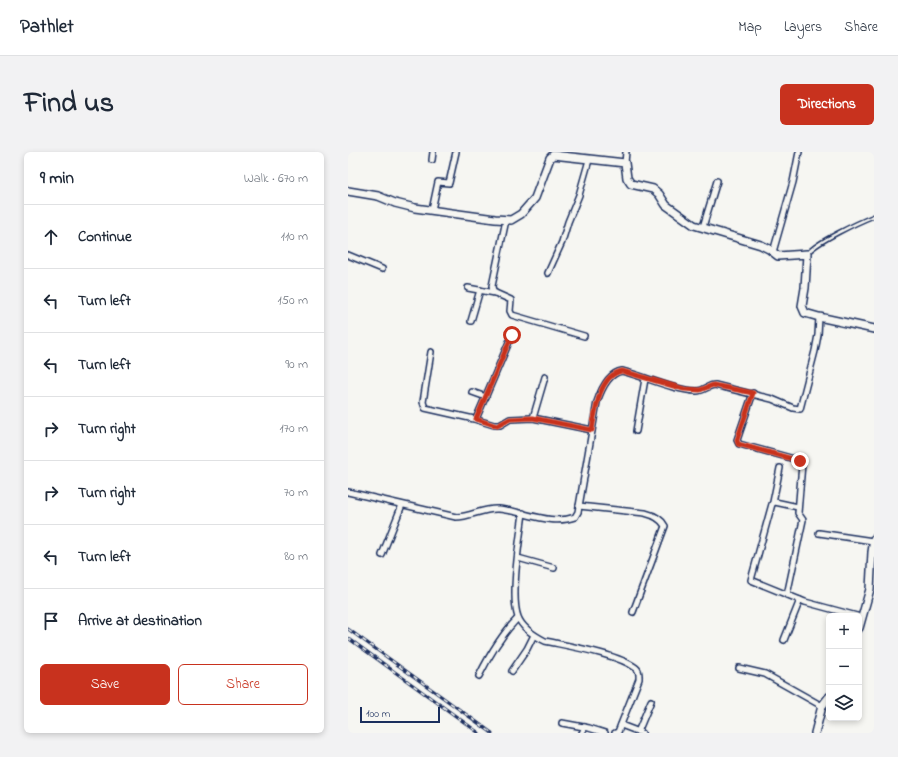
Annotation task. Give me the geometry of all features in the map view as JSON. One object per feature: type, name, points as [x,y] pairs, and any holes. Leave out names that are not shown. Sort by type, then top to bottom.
[{"type":"street","points":[[432,160],[433,152]]},
{"type":"street","points":[[432,210],[438,182],[449,183],[456,152]]},
{"type":"street","points":[[626,152],[625,163],[627,178],[631,184],[653,188],[666,205],[691,223],[761,245],[776,255],[807,254],[805,288],[802,306],[803,310],[808,314],[874,329]]},
{"type":"street","points":[[773,252],[793,182],[799,152]]},
{"type":"street","points":[[348,191],[378,196],[403,205],[506,220],[518,217],[536,198],[551,156],[555,155],[588,160],[625,163]]},
{"type":"street","points":[[548,273],[562,242],[579,195],[588,160]]},
{"type":"street","points":[[703,227],[717,181]]},
{"type":"street","points":[[495,294],[492,290],[492,286],[506,220]]},
{"type":"street","points":[[348,255],[382,269]]},
{"type":"street","points":[[468,288],[495,294],[511,300],[510,313],[512,315],[584,336]]},
{"type":"street","points":[[471,321],[480,290]]},
{"type":"street","points":[[348,492],[456,518],[490,509],[523,513],[545,519],[571,519],[578,515],[597,402],[601,391],[613,375],[622,371],[690,390],[700,390],[713,385],[753,393],[793,408],[800,409],[815,351],[819,317]]},
{"type":"street","points":[[476,419],[512,335]]},
{"type":"street","points":[[431,352],[423,402],[424,407],[427,409],[476,419],[497,426],[510,419],[533,418],[592,430]]},
{"type":"street","points":[[533,418],[545,377]]},
{"type":"street","points":[[636,431],[645,378]]},
{"type":"street","points":[[472,392],[486,396]]},
{"type":"street","points":[[753,393],[737,442],[741,445],[801,462],[802,464],[798,514],[803,520],[787,595]]},
{"type":"street","points":[[780,468],[773,502],[750,579],[800,600],[846,613]]},
{"type":"street","points":[[773,502],[798,507]]},
{"type":"street","points":[[382,555],[402,505]]},
{"type":"street","points":[[579,506],[645,513],[655,516],[664,523],[665,530],[633,612]]},
{"type":"street","points":[[523,513],[515,599],[518,618],[528,631],[545,641],[622,661],[636,668],[640,674],[621,725],[618,732],[615,733]]},
{"type":"street","points":[[819,533],[874,540],[870,589],[861,613]]},
{"type":"street","points":[[518,558],[554,568]]},
{"type":"street","points":[[784,640],[800,600]]},
{"type":"street","points":[[479,676],[496,644],[518,618]]},
{"type":"street","points":[[512,671],[527,649],[534,635]]},
{"type":"street","points":[[739,668],[765,674],[822,706]]},
{"type":"street","points":[[815,733],[822,706],[826,700]]},
{"type":"street","points":[[621,725],[640,732],[651,701]]},
{"type":"street","points":[[562,723],[605,733]]},
{"type":"street","points":[[582,733],[585,728]]},
{"type":"lane","points":[[807,254],[814,247],[874,216]]},
{"type":"railway","points":[[348,629],[492,733]]},
{"type":"railway","points":[[348,638],[479,733]]},
{"type":"route","points":[[512,335],[476,419],[497,426],[510,419],[533,418],[592,430],[597,402],[601,391],[613,375],[622,371],[684,389],[696,391],[704,390],[710,385],[713,385],[753,393],[737,440],[738,444],[800,461]]}]
